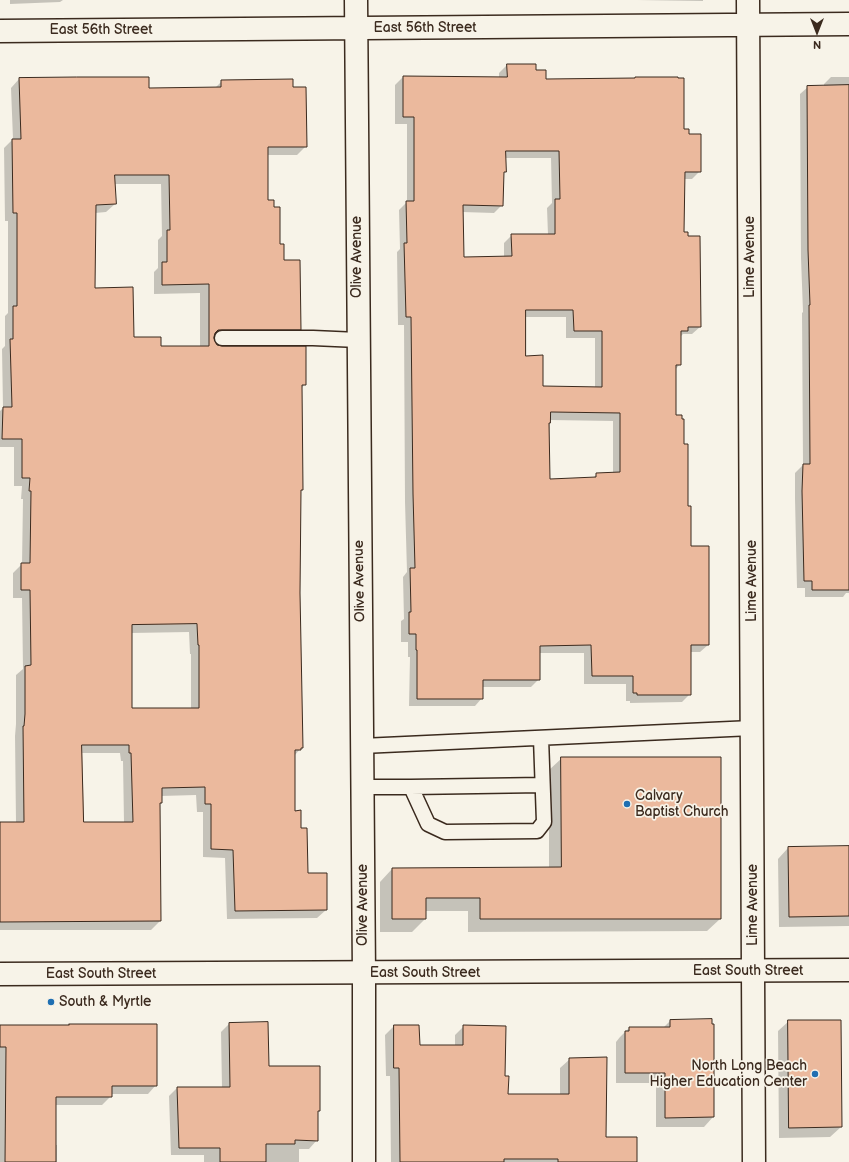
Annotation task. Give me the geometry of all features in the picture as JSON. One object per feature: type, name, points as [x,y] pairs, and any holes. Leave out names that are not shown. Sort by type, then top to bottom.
[{"type":"street","name":"Olive Avenue","points":[[356,0],[364,973],[364,1162]]},
{"type":"street","name":"Lime Avenue","points":[[748,0],[754,1162]]},
{"type":"street","name":"East 56th Street","points":[[0,31],[849,24]]},
{"type":"street","name":"East South Street","points":[[0,974],[849,970]]},
{"type":"lane","points":[[222,338],[313,338],[358,340]]},
{"type":"lane","points":[[362,746],[752,728]]},
{"type":"lane","points":[[411,787],[428,824],[445,832],[537,831],[544,822],[541,738]]},
{"type":"lane","points":[[362,788],[542,785]]},
{"type":"building","points":[[507,64],[536,64],[536,70],[546,70],[546,79],[635,77],[684,78],[684,129],[689,129],[689,134],[701,134],[701,172],[685,172],[684,232],[688,232],[688,236],[700,236],[701,327],[688,327],[688,331],[681,331],[681,365],[676,365],[676,415],[682,415],[682,419],[684,419],[684,444],[688,444],[688,506],[691,506],[691,546],[709,546],[709,645],[691,645],[691,695],[637,695],[637,693],[633,693],[633,676],[592,676],[591,645],[540,646],[540,680],[483,680],[483,699],[417,699],[416,634],[409,634],[409,612],[411,612],[410,568],[415,568],[411,317],[406,317],[404,243],[407,243],[406,201],[414,201],[414,117],[403,117],[403,76],[507,77]],"holes":[[[506,151],[559,151],[560,199],[555,199],[555,234],[511,234],[512,256],[464,257],[463,205],[503,206]],[[526,310],[573,310],[574,331],[602,331],[602,387],[543,386],[543,355],[526,356]],[[551,412],[620,413],[620,472],[596,473],[596,477],[550,479]]]},
{"type":"building","points":[[149,77],[149,88],[221,87],[221,80],[293,79],[293,87],[306,87],[307,147],[268,147],[268,200],[274,200],[274,207],[280,207],[280,244],[284,244],[284,260],[300,260],[301,330],[218,330],[215,333],[214,338],[217,345],[222,346],[306,346],[306,385],[302,385],[303,490],[301,490],[300,593],[303,748],[301,748],[301,750],[295,750],[295,811],[301,810],[301,828],[307,828],[308,873],[327,873],[327,910],[235,911],[233,850],[211,849],[211,804],[205,804],[205,787],[162,788],[162,803],[160,803],[161,921],[0,922],[0,822],[24,822],[23,726],[25,714],[25,666],[31,665],[30,590],[21,590],[21,563],[30,563],[30,478],[22,478],[22,439],[2,439],[3,407],[12,407],[10,339],[13,339],[13,306],[17,306],[17,213],[13,213],[12,139],[21,139],[19,78]],"holes":[[[115,175],[169,175],[170,230],[167,230],[167,262],[162,262],[162,285],[209,284],[209,346],[161,346],[161,337],[134,337],[133,287],[95,288],[96,205],[116,204]],[[197,624],[199,645],[199,708],[132,708],[132,625]],[[82,745],[129,745],[129,753],[131,753],[133,822],[84,822]]]},
{"type":"building","points":[[849,85],[849,590],[812,590],[812,581],[804,581],[802,491],[803,464],[810,464],[810,305],[808,250],[807,86]]},
{"type":"building","points":[[561,757],[721,757],[721,919],[480,919],[480,898],[426,898],[426,919],[392,919],[392,868],[561,867]]},
{"type":"building","points":[[849,846],[849,916],[789,917],[788,847]]},
{"type":"building","points":[[712,1019],[712,1024],[714,1024],[714,1117],[665,1118],[665,1073],[625,1073],[625,1031],[629,1031],[629,1027],[670,1027],[670,1020]]},
{"type":"building","name":"North Long Beach Higher Education Center","points":[[788,1020],[841,1020],[842,1127],[789,1128]]},
{"type":"building","points":[[268,1022],[269,1066],[320,1066],[318,1141],[295,1140],[295,1144],[266,1144],[266,1162],[220,1162],[220,1148],[179,1148],[177,1087],[230,1087],[229,1023]]},
{"type":"building","points":[[157,1024],[157,1086],[112,1086],[112,1097],[56,1097],[56,1162],[5,1162],[6,1047],[0,1047],[0,1025]]},
{"type":"building","points":[[394,1025],[419,1025],[420,1045],[463,1045],[463,1025],[506,1026],[505,1076],[509,1076],[508,1094],[569,1094],[569,1058],[607,1057],[606,1137],[637,1137],[637,1162],[558,1162],[558,1159],[504,1159],[504,1162],[400,1162],[399,1068],[394,1068]]},
{"type":"place","name":"Calvary Baptist Church","points":[[627,804]]},
{"type":"place","name":"South & Myrtle","points":[[51,1002]]},
{"type":"place","name":"North Long Beach Higher Education Center","points":[[815,1074]]}]
